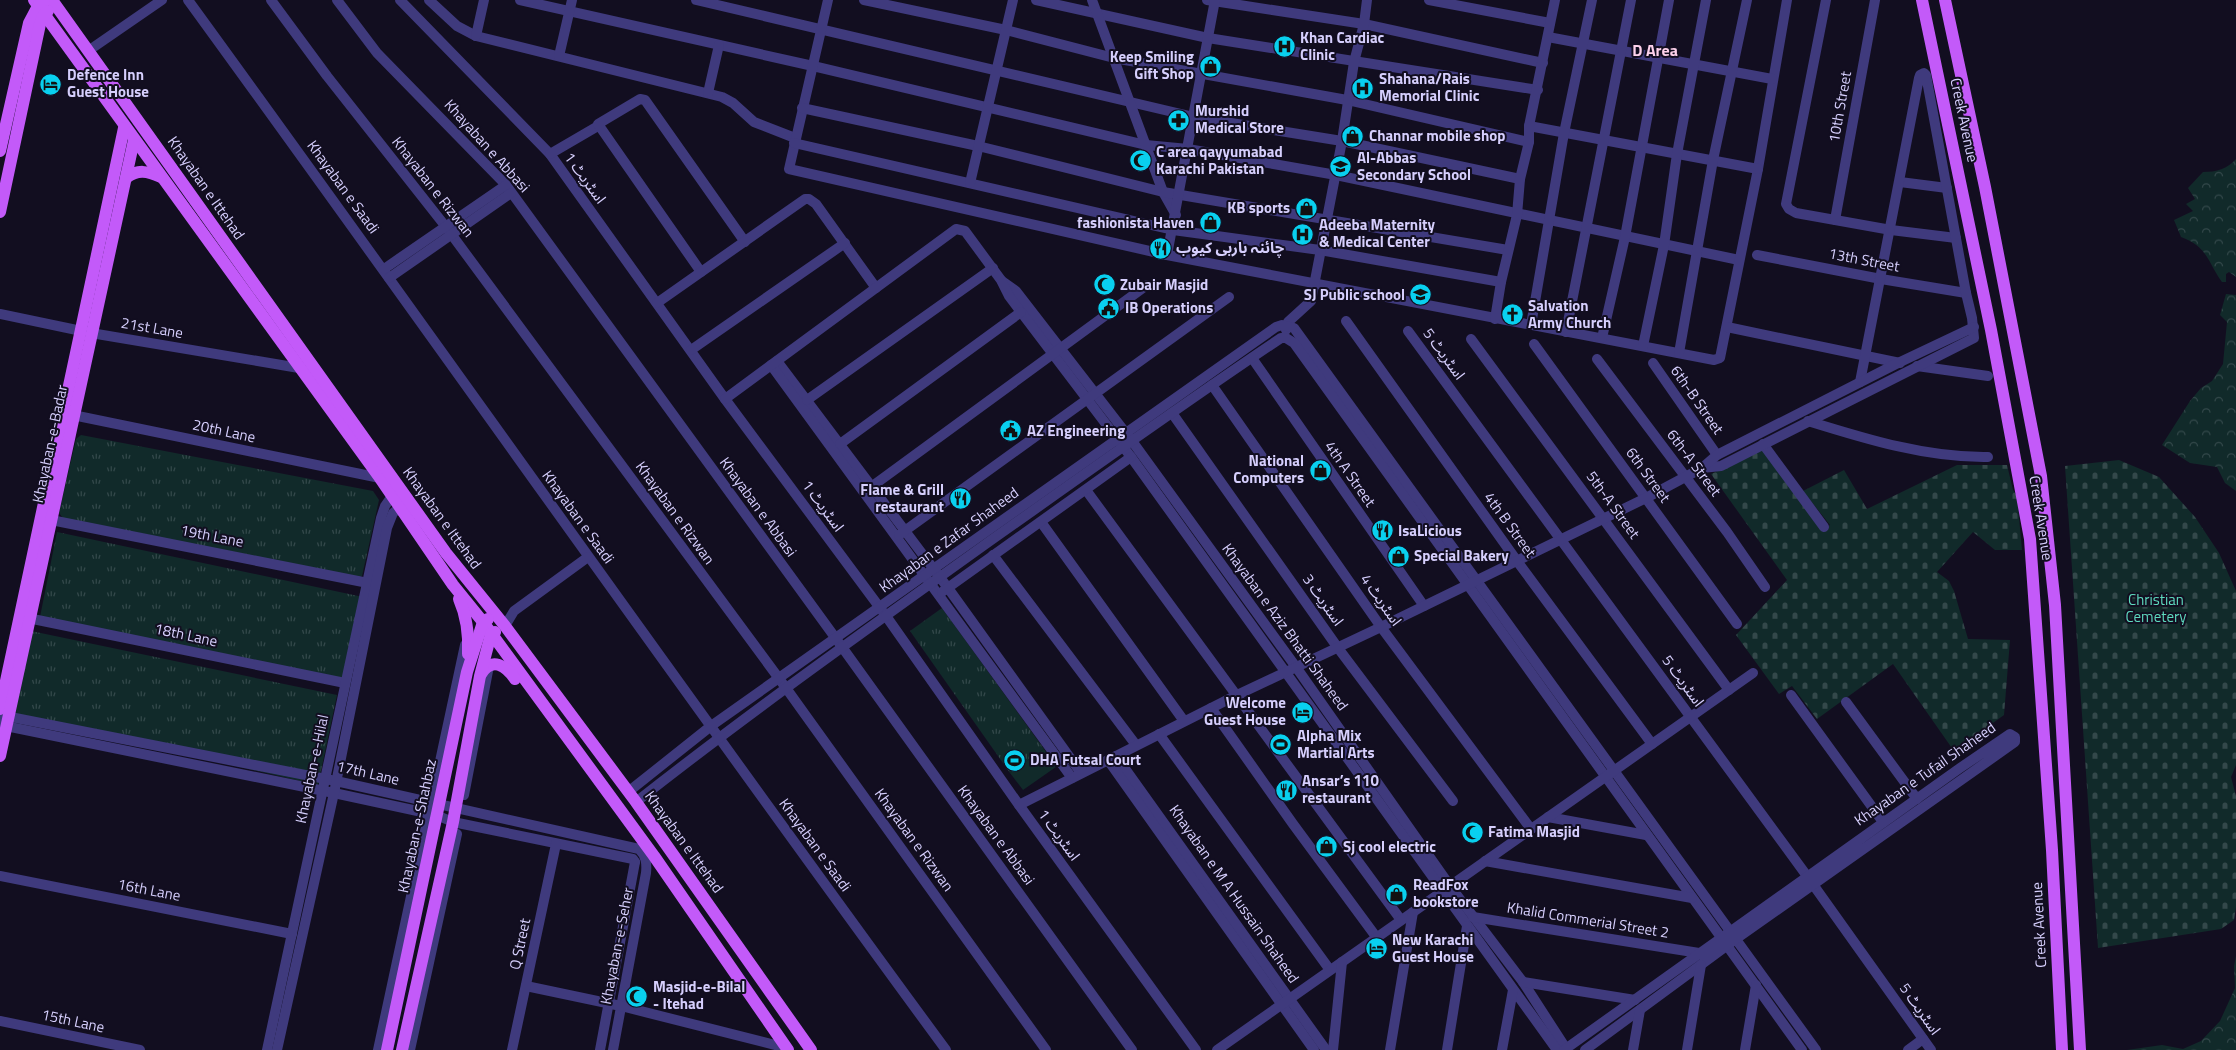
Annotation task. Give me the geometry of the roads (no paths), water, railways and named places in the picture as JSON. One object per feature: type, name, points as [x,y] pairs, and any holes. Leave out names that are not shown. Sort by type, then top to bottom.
[{"type":"main road","points":[[0,212],[31,42],[26,0]]},
{"type":"main road","name":"Creek Avenue","points":[[1922,0],[1991,330],[2030,539],[2052,850],[2062,1050]]},
{"type":"main road","name":"Creek Avenue","points":[[1945,0],[1985,187],[2041,476],[2055,605],[2080,1050]]},
{"type":"main road","points":[[0,151],[31,42],[43,9]]},
{"type":"main road","name":"Khayaban e Ittehad","points":[[43,9],[88,51],[440,545],[488,618],[492,634],[644,851],[788,1049]]},
{"type":"main road","name":"Khayaban e Ittehad","points":[[43,9],[124,128],[380,478],[453,584],[488,618],[505,626],[636,802],[810,1050]]},
{"type":"main road","points":[[31,42],[50,37],[57,40],[87,83],[95,86]]},
{"type":"main road","name":"Khayaban-e-Badar","points":[[0,756],[3,718],[86,332],[124,128]]},
{"type":"main road","name":"Khayaban-e-Badar","points":[[86,332],[134,140]]},
{"type":"main road","points":[[126,178],[132,174],[145,171],[161,177]]},
{"type":"main road","name":"Khayaban-e-Badar","points":[[25,617],[51,520],[68,414]]},
{"type":"main road","points":[[453,584],[465,613],[468,630],[467,672]]},
{"type":"main road","name":"Khayaban-e-Shahbaz","points":[[386,1050],[433,809],[467,672],[488,618]]},
{"type":"main road","points":[[402,1050],[456,823],[480,676],[492,634],[505,626]]},
{"type":"main road","points":[[480,676],[489,666],[497,664],[506,667],[522,689],[534,692]]},
{"type":"street","points":[[88,51],[162,0]]},
{"type":"street","name":"Khayaban e Saadi","points":[[188,0],[387,274],[588,557],[946,1050]]},
{"type":"street","name":"Khayaban e Rizwan","points":[[271,0],[449,231],[786,688],[1046,1050]]},
{"type":"street","name":"Khayaban e Abbasi","points":[[337,0],[377,54],[508,189],[838,636],[1132,1050]]},
{"type":"street","name":"اسٹریٹ 1","points":[[400,0],[550,154],[879,614],[1019,804],[1196,1050]]},
{"type":"street","points":[[429,0],[457,26],[476,36],[708,93],[733,103],[754,122],[794,140],[1173,230],[1320,250],[1501,282]]},
{"type":"street","points":[[476,36],[484,0]]},
{"type":"street","points":[[520,0],[813,66],[1146,145],[1188,149],[1336,175],[1517,215],[1739,260]]},
{"type":"street","points":[[559,56],[572,0]]},
{"type":"street","points":[[696,0],[1194,117],[1342,141],[1520,179]]},
{"type":"street","points":[[828,0],[788,169],[1167,255],[1714,360],[1720,358],[1727,328],[1758,169],[1787,0]]},
{"type":"street","points":[[864,0],[1006,30],[1114,58],[1347,100],[1529,142]]},
{"type":"street","points":[[970,183],[1013,0]]},
{"type":"street","points":[[1036,0],[1208,38],[1538,90]]},
{"type":"street","points":[[1092,0],[1163,192],[1176,215]]},
{"type":"street","points":[[1286,338],[1290,327],[1311,301],[1336,175],[1347,100],[1364,24],[1367,0]]},
{"type":"street","points":[[1429,0],[1550,23]]},
{"type":"street","points":[[1494,319],[1517,215],[1520,179],[1529,142],[1529,126],[1538,90],[1555,0]]},
{"type":"street","points":[[1530,325],[1564,133],[1592,0]]},
{"type":"street","points":[[1566,332],[1632,0]]},
{"type":"street","points":[[1602,338],[1625,237],[1669,0]]},
{"type":"street","points":[[1643,346],[1664,245],[1678,154],[1706,0]]},
{"type":"street","points":[[1679,353],[1713,160],[1747,0]]},
{"type":"street","points":[[1826,0],[1786,204],[1789,209],[1796,212],[1891,230],[1956,238]]},
{"type":"street","name":"10th Street","points":[[1836,220],[1875,0]]},
{"type":"street","points":[[1167,255],[1202,75],[1212,1],[1364,24],[1543,63]]},
{"type":"street","points":[[1548,37],[1583,42],[1772,79]]},
{"type":"street","points":[[708,93],[719,45]]},
{"type":"street","points":[[1702,468],[1722,466],[1971,340],[1974,335],[1926,75],[1924,73],[1920,74],[1919,78],[1860,382]]},
{"type":"street","points":[[550,154],[640,99],[645,100],[745,242]]},
{"type":"street","points":[[802,108],[978,146],[1163,192],[1326,221],[1508,250]]},
{"type":"street","points":[[598,126],[702,272]]},
{"type":"street","points":[[1529,126],[1758,169]]},
{"type":"street","points":[[1900,182],[1947,188]]},
{"type":"street","points":[[387,274],[508,189]]},
{"type":"street","points":[[657,303],[809,198],[816,204],[845,243],[876,288],[725,399]]},
{"type":"street","name":"Khayaban e Aziz Bhatti Shaheed","points":[[876,288],[956,229],[964,231],[1002,280],[1009,296],[1020,312],[1095,393],[1121,435],[1296,667],[1446,889],[1467,926],[1513,990],[1564,1050]]},
{"type":"street","points":[[691,350],[845,243]]},
{"type":"street","name":"13th Street","points":[[1757,255],[1881,279],[1966,292]]},
{"type":"street","points":[[807,400],[993,268]]},
{"type":"street","name":"Khayaban e Aziz Bhatti Shaheed","points":[[1002,280],[1016,291],[1085,400],[1121,435]]},
{"type":"street","points":[[868,489],[1146,285]]},
{"type":"street","points":[[900,533],[1229,297]]},
{"type":"street","points":[[840,444],[1020,312]]},
{"type":"street","name":"21st Lane","points":[[0,314],[86,332],[299,368]]},
{"type":"street","name":"4th B Street","points":[[1346,321],[1517,561],[1652,744]]},
{"type":"street","name":"Khayaban e Zafar Shaheed","points":[[933,577],[1121,435],[1276,327],[1290,327]]},
{"type":"street","points":[[1290,327],[1472,582],[1646,835],[1692,898],[1728,938],[1816,1050]]},
{"type":"street","points":[[1019,804],[1237,695],[1382,627],[1646,498],[1702,468],[1717,454],[1974,327]]},
{"type":"street","points":[[1727,328],[1865,357],[1988,376]]},
{"type":"street","name":"اسٹریٹ 5","points":[[1408,331],[1810,880],[1927,1047]]},
{"type":"street","points":[[636,802],[718,737],[844,645],[879,614],[1212,385],[1282,338],[1286,338],[1294,343],[1614,771],[1728,938],[1756,985],[1801,1049]]},
{"type":"street","name":"5th-A Street","points":[[1472,339],[1729,690]]},
{"type":"street","name":"6th Street","points":[[1534,344],[1737,624]]},
{"type":"street","name":"4th A Street","points":[[1252,358],[1424,606]]},
{"type":"street","name":"6th-A Street","points":[[1597,359],[1686,477],[1765,588]]},
{"type":"street","points":[[774,363],[807,400],[840,444],[868,489]]},
{"type":"street","points":[[774,363],[944,591],[1076,776]]},
{"type":"street","name":"6th-B Street","points":[[1653,363],[1717,454]]},
{"type":"street","name":"اسٹریٹ 4","points":[[1212,385],[1382,627],[1531,829]]},
{"type":"street","name":"20th Lane","points":[[68,414],[380,478]]},
{"type":"street","name":"اسٹریٹ 3","points":[[1172,414],[1338,648],[1453,801]]},
{"type":"street","points":[[1808,421],[1924,452],[1963,458],[1988,458]]},
{"type":"street","name":"Khayaban e Aziz Bhatti Shaheed","points":[[1128,444],[1131,457],[1286,672],[1446,889],[1473,917],[1523,982],[1564,1050]]},
{"type":"street","points":[[1763,444],[1824,527]]},
{"type":"street","points":[[944,591],[1131,457]]},
{"type":"street","points":[[1086,490],[1401,920]]},
{"type":"street","name":"Khayaban-e-Hilal","points":[[331,780],[345,683],[382,513],[392,496]]},
{"type":"street","points":[[277,1050],[328,792],[388,528],[393,513],[400,507]]},
{"type":"street","name":"19th Lane","points":[[51,520],[368,583]]},
{"type":"street","points":[[1041,522],[1184,721]]},
{"type":"street","points":[[993,555],[1136,745]]},
{"type":"street","points":[[488,618],[514,611],[588,557]]},
{"type":"street","points":[[505,626],[514,611]]},
{"type":"street","name":"Khayaban e Zafar Shaheed","points":[[628,792],[711,726],[838,636],[879,614]]},
{"type":"street","name":"18th Lane","points":[[25,617],[345,683]]},
{"type":"street","points":[[378,1050],[433,809],[468,630]]},
{"type":"street","points":[[458,809],[489,666]]},
{"type":"street","points":[[1217,1050],[1753,673]]},
{"type":"street","points":[[1791,695],[1883,822]]},
{"type":"street","points":[[1846,702],[1916,799]]},
{"type":"street","points":[[1211,708],[1377,938]]},
{"type":"street","name":"17th Lane","points":[[3,718],[331,780],[433,809],[456,823],[634,859],[635,862]]},
{"type":"street","name":"17th Lane","points":[[3,718],[328,792],[433,809],[458,809],[644,851]]},
{"type":"street","points":[[1159,734],[1330,970]]},
{"type":"street","name":"Khayaban e Tufail Shaheed","points":[[1564,1050],[1699,953],[1728,938],[1810,880],[2015,742],[2015,737],[2010,734],[1883,822],[1810,880]]},
{"type":"street","name":"Khayaban e M A Hussain Shaheed","points":[[1112,758],[1286,1002],[1326,1050]]},
{"type":"street","name":"Khayaban-e-Hilal","points":[[267,1050],[292,934],[328,792]]},
{"type":"street","points":[[1548,817],[1646,835]]},
{"type":"street","points":[[410,1050],[456,823]]},
{"type":"street","name":"Q Street","points":[[512,1050],[556,844]]},
{"type":"street","points":[[635,862],[644,851]]},
{"type":"street","name":"Khayaban-e-Seher","points":[[613,1050],[646,873],[647,863],[644,851]]},
{"type":"street","points":[[1485,861],[1692,898]]},
{"type":"street","name":"Khayaban-e-Seher","points":[[600,1050],[635,862]]},
{"type":"street","name":"16th Lane","points":[[0,876],[292,934]]},
{"type":"street","points":[[1390,1050],[1413,912]]},
{"type":"street","name":"Khalid Commerial Street 2","points":[[1473,917],[1699,953]]},
{"type":"street","points":[[1447,1050],[1467,926]]},
{"type":"street","name":"Khayaban e Tufail Shaheed","points":[[1585,1050],[1701,965],[1728,938]]},
{"type":"street","points":[[1333,1050],[1342,962]]},
{"type":"street","points":[[1687,1050],[1701,965]]},
{"type":"street","points":[[1523,982],[1636,1000]]},
{"type":"street","points":[[1745,1050],[1756,985]]},
{"type":"street","points":[[526,986],[621,1006],[788,1049]]},
{"type":"street","points":[[1502,1050],[1513,990]]},
{"type":"street","name":"Khayaban e M A Hussain Shaheed","points":[[1286,1002],[1314,1050]]},
{"type":"street","points":[[1633,1050],[1640,1010]]},
{"type":"street","name":"15th Lane","points":[[0,1021],[140,1050]]},
{"type":"street","points":[[1908,1050],[1927,1047]]},
{"type":"place","name":"Khan Cardiac Clinic","points":[[1284,47]]},
{"type":"place","name":"Keep Smiling Gift Shop","points":[[1210,66]]},
{"type":"place","name":"Defence Inn Guest House","points":[[51,84]]},
{"type":"place","name":"Shahana/Rais Memorial Clinic","points":[[1363,88]]},
{"type":"place","name":"Murshid Medical Store","points":[[1179,120]]},
{"type":"place","name":"Channar mobile shop","points":[[1353,136]]},
{"type":"place","name":"C area qayyumabad Karachi Pakistan","points":[[1140,161]]},
{"type":"place","name":"Al-Abbas Secondary School","points":[[1341,167]]},
{"type":"place","name":"KB sports","points":[[1306,208]]},
{"type":"place","name":"fashionista Haven","points":[[1210,223]]},
{"type":"place","name":"Adeeba Maternity & Medical Center","points":[[1303,234]]},
{"type":"place","name":"چائنہ باربی کیوب","points":[[1160,248]]},
{"type":"place","name":"Zubair Masjid","points":[[1104,285]]},
{"type":"place","name":"SJ Public school","points":[[1421,295]]},
{"type":"place","name":"IB Operations","points":[[1109,308]]},
{"type":"place","name":"Salvation Army Church","points":[[1512,315]]},
{"type":"place","name":"AZ Engineering","points":[[1011,431]]},
{"type":"place","name":"National Computers","points":[[1320,470]]},
{"type":"place","name":"Flame & Grill restaurant","points":[[960,499]]},
{"type":"place","name":"IsaLicious","points":[[1382,531]]},
{"type":"place","name":"Special Bakery","points":[[1398,556]]},
{"type":"place","name":"Welcome Guest House","points":[[1302,712]]},
{"type":"place","name":"Alpha Mix Martial Arts","points":[[1281,745]]},
{"type":"place","name":"DHA Futsal Court","points":[[1014,760]]},
{"type":"place","name":"Ansar’s 110 restaurant","points":[[1286,790]]},
{"type":"place","name":"Fatima Masjid","points":[[1472,832]]},
{"type":"place","name":"Sj cool electric","points":[[1327,847]]},
{"type":"place","name":"ReadFox bookstore","points":[[1397,894]]},
{"type":"place","name":"New Karachi Guest House","points":[[1376,949]]},
{"type":"place","name":"Masjid-e-Bilal - Itehad","points":[[637,996]]},
{"type":"district","name":"D Area","points":[[1655,50]]},
{"type":"park label","name":"Christian Cemetery","points":[[2156,608]]}]
